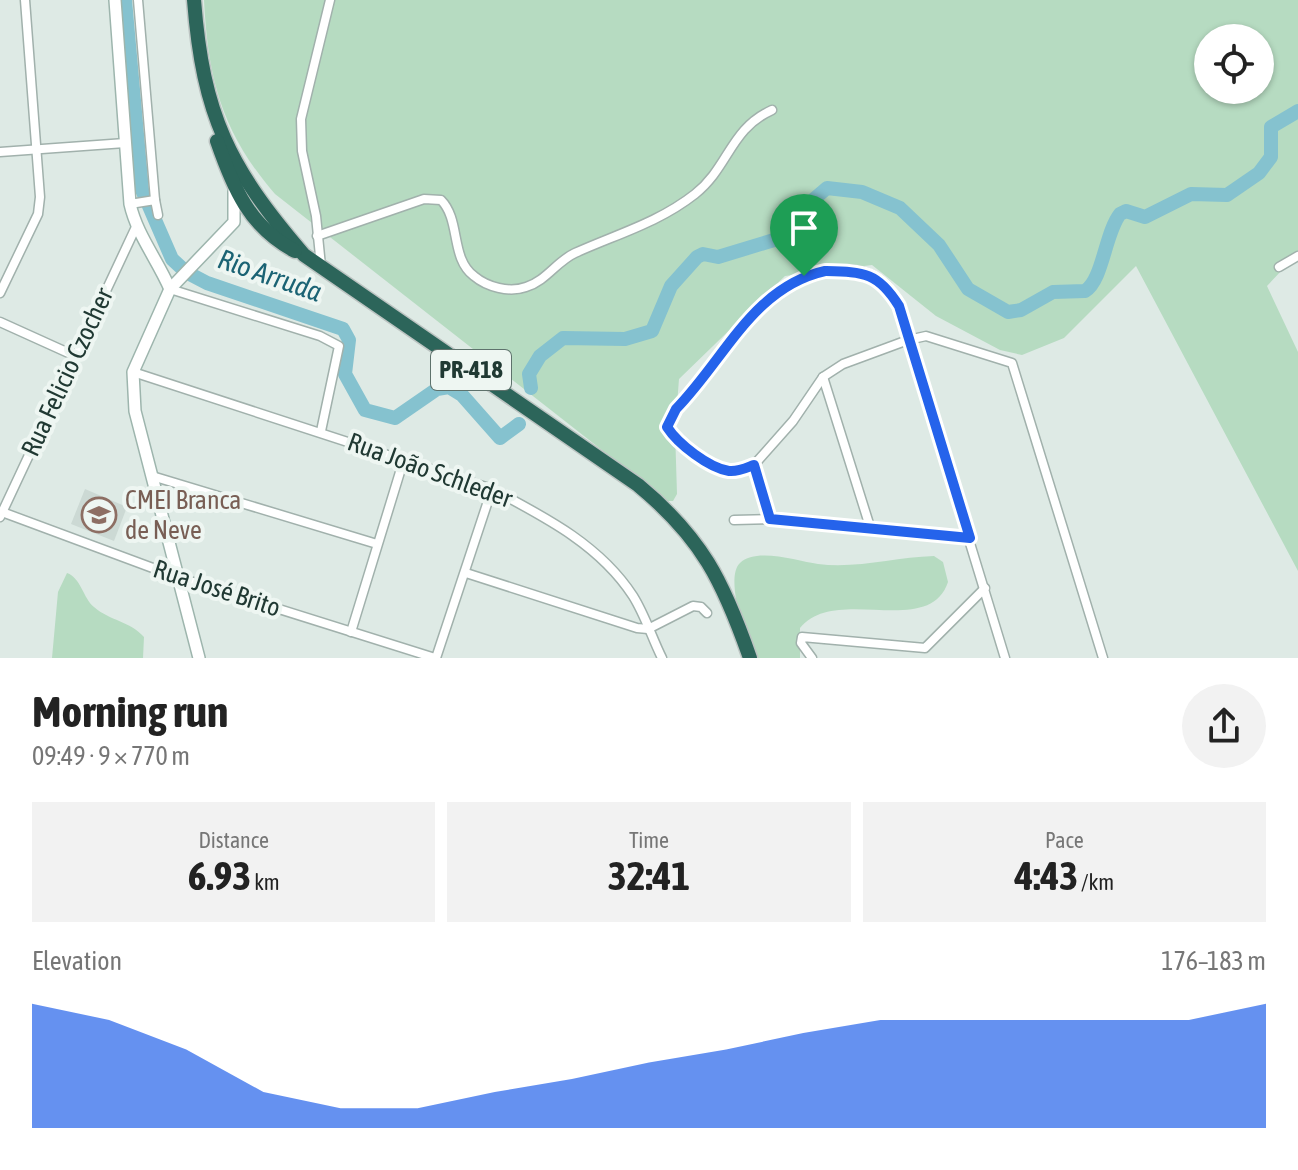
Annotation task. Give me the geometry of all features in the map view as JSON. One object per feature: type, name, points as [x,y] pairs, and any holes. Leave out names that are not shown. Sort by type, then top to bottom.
[{"type":"highway","name":"PR-418","points":[[194,0],[198,47],[208,102],[240,172],[265,210],[304,255],[638,485],[673,514],[701,547],[732,604],[750,658]]},
{"type":"highway","points":[[208,102],[234,191],[254,219],[272,236],[304,255]]},
{"type":"main road","points":[[115,0],[130,204],[135,229],[157,259],[170,289]]},
{"type":"main road","points":[[234,191],[234,222]]},
{"type":"main road","points":[[199,658],[132,394],[133,372],[170,289],[234,222],[254,219]]},
{"type":"street","points":[[0,293],[38,214],[25,0]]},
{"type":"street","points":[[138,0],[158,215]]},
{"type":"street","points":[[321,267],[302,151],[301,119],[330,0]]},
{"type":"street","points":[[317,236],[424,199],[441,200],[448,207],[462,261],[470,274],[495,287],[523,289],[542,279],[573,254],[649,224],[697,193],[723,163],[751,120],[772,110]]},
{"type":"street","points":[[0,152],[125,143]]},
{"type":"street","points":[[130,204],[155,200]]},
{"type":"street","name":"Rua Felicio Czocher","points":[[1,514],[73,355],[135,229]]},
{"type":"street","points":[[1279,267],[1298,256]]},
{"type":"street","points":[[1005,658],[908,340],[899,306],[885,284],[867,274],[847,271],[804,276],[777,290],[753,314],[668,421],[672,435],[719,468],[730,471],[754,465],[793,421],[823,377],[843,364],[908,340],[926,336],[1012,363],[1102,657]]},
{"type":"street","points":[[170,289],[320,336],[339,346],[321,431]]},
{"type":"street","points":[[0,322],[73,355]]},
{"type":"street","name":"Rua João Schleder","points":[[133,372],[492,489],[545,517],[591,548],[621,577],[636,600],[662,658]]},
{"type":"street","points":[[823,377],[871,530]]},
{"type":"street","points":[[351,632],[404,459]]},
{"type":"street","points":[[754,465],[770,519]]},
{"type":"street","points":[[152,476],[377,544]]},
{"type":"street","points":[[435,658],[492,489]]},
{"type":"street","name":"Rua José Brito","points":[[1,514],[177,577],[414,655],[435,658]]},
{"type":"street","points":[[734,520],[770,519],[970,538]]},
{"type":"street","points":[[466,573],[648,629],[693,606],[701,607],[707,613]]},
{"type":"street","points":[[812,658],[801,643],[802,637],[925,648],[985,588]]},
{"type":"shaded area","name":"CMEI Branca de Neve","points":[[85,489],[127,507],[114,541],[71,524]]},
{"type":"green space","points":[[204,0],[1298,0],[1298,253],[1267,286],[1298,352],[1298,571],[1136,266],[1064,338],[1022,355],[1000,350],[936,316],[872,265],[785,276],[679,379],[675,430],[677,494],[673,501],[667,501],[275,194],[230,127],[209,55]]},
{"type":"green space","points":[[766,555],[818,564],[847,565],[934,556],[943,562],[948,582],[938,599],[922,607],[902,610],[835,610],[816,616],[800,628],[800,658],[751,658],[734,582],[740,563],[747,558]]},
{"type":"green space","points":[[67,573],[76,579],[94,607],[144,637],[143,658],[52,658],[58,592]]},
{"type":"waterway","name":"Rio Arruda","points":[[125,0],[142,190],[172,259],[186,272],[207,283],[343,329],[349,340],[345,374],[365,410],[395,418],[437,389],[449,387],[462,395],[500,438],[519,424]]},
{"type":"waterway","name":"Rio Arruda","points":[[531,388],[529,374],[540,356],[563,338],[625,339],[652,331],[671,286],[697,257],[703,254],[718,257],[784,237],[800,211],[827,188],[862,192],[900,208],[939,245],[968,289],[1008,312],[1021,310],[1053,292],[1085,291],[1096,277],[1120,214],[1126,211],[1145,217],[1191,194],[1227,195],[1259,173],[1271,157],[1271,127],[1298,111]]},
{"type":"place","name":"CMEI Branca de Neve","points":[[99,515]]},
{"type":"route","points":[[825,271],[867,274],[885,284],[899,306],[970,538],[770,519],[754,465],[730,471],[719,468],[672,435],[667,427],[676,409],[700,385],[753,314],[777,290],[804,276],[825,271]]}]
